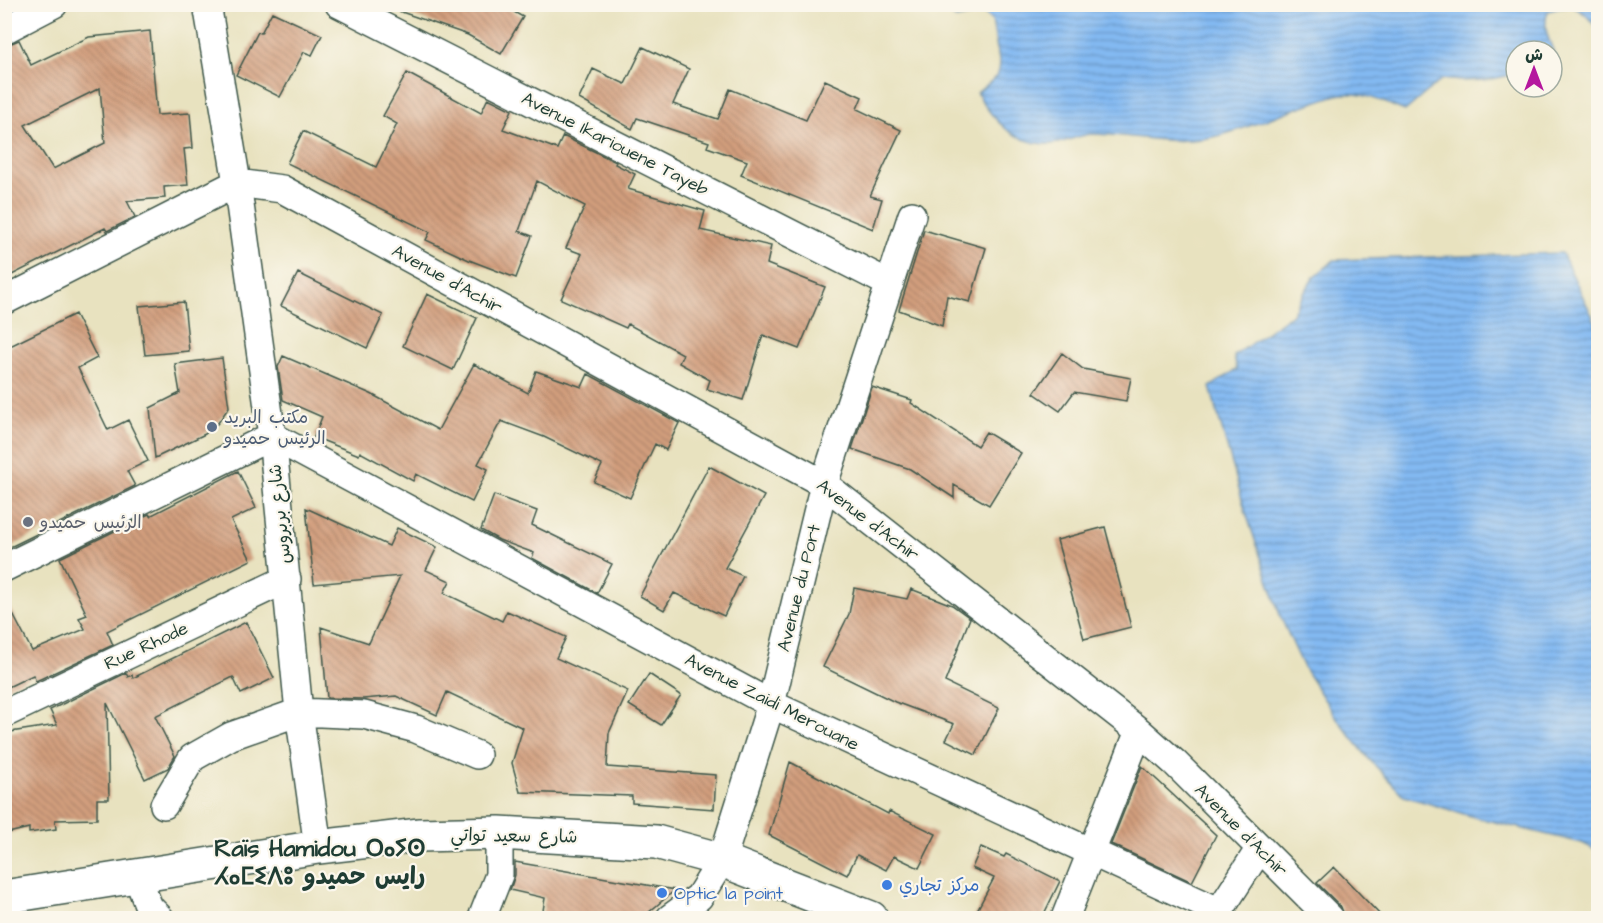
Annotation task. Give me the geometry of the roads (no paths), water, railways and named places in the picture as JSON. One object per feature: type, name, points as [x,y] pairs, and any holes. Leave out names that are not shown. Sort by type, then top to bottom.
[{"type":"main road","name":"شارع سعيد تواتي","points":[[4,897],[318,847],[420,835],[499,833],[656,842],[722,860],[871,918]]},
{"type":"street","points":[[4,30],[54,4]]},
{"type":"street","name":"شارع بربروس","points":[[207,4],[237,183],[272,436],[299,712],[318,847]]},
{"type":"street","name":"Avenue Ikariouene Tayeb","points":[[339,4],[890,284]]},
{"type":"street","points":[[4,302],[237,183]]},
{"type":"street","name":"Avenue d'Achir","points":[[237,183],[282,189],[824,484],[1139,731],[1175,763],[1330,918]]},
{"type":"street","name":"Avenue du Port","points":[[670,918],[699,897],[722,860],[771,704],[824,484],[912,215]]},
{"type":"street","points":[[4,568],[272,436]]},
{"type":"street","name":"Avenue Zaidi Merouane","points":[[272,436],[771,704],[1214,909],[1219,909],[1260,848]]},
{"type":"street","name":"Rue Rhode","points":[[4,714],[286,579]]},
{"type":"street","points":[[164,805],[192,758],[231,736],[299,712],[364,716],[416,729],[477,755]]},
{"type":"street","points":[[1065,918],[1139,731]]},
{"type":"street","points":[[482,918],[499,875],[499,833]]},
{"type":"street","points":[[136,876],[149,907],[160,918]]},
{"type":"water","points":[[1598,4],[1598,29],[1585,14],[1571,5],[1548,11],[1546,31],[1549,39],[1504,39],[1504,76],[1486,80],[1442,79],[1405,111],[1368,97],[1341,94],[1231,132],[1201,139],[1160,140],[1091,134],[1047,144],[1035,143],[1014,135],[997,121],[977,93],[996,77],[1000,66],[992,20],[984,13],[956,19],[942,5]]},
{"type":"water","points":[[1562,253],[1598,328],[1598,851],[1582,843],[1474,817],[1404,796],[1369,759],[1335,716],[1304,668],[1281,618],[1246,513],[1210,387],[1237,369],[1234,356],[1292,314],[1313,278],[1334,260]]},
{"type":"place","name":"مكتب البريد الرئيس حميدو","points":[[212,427]]},
{"type":"place","name":"الرئيس حميدو","points":[[28,522]]},
{"type":"place","name":"مركز تجاري","points":[[887,885]]},
{"type":"place","name":"Optic la point","points":[[662,893]]},
{"type":"district","name":"Raïs Hamidou ⵔⴰⵢⵙ ⵃⴰⵎⵉⴷⵓ رایس حمیدو","points":[[320,863]]}]
